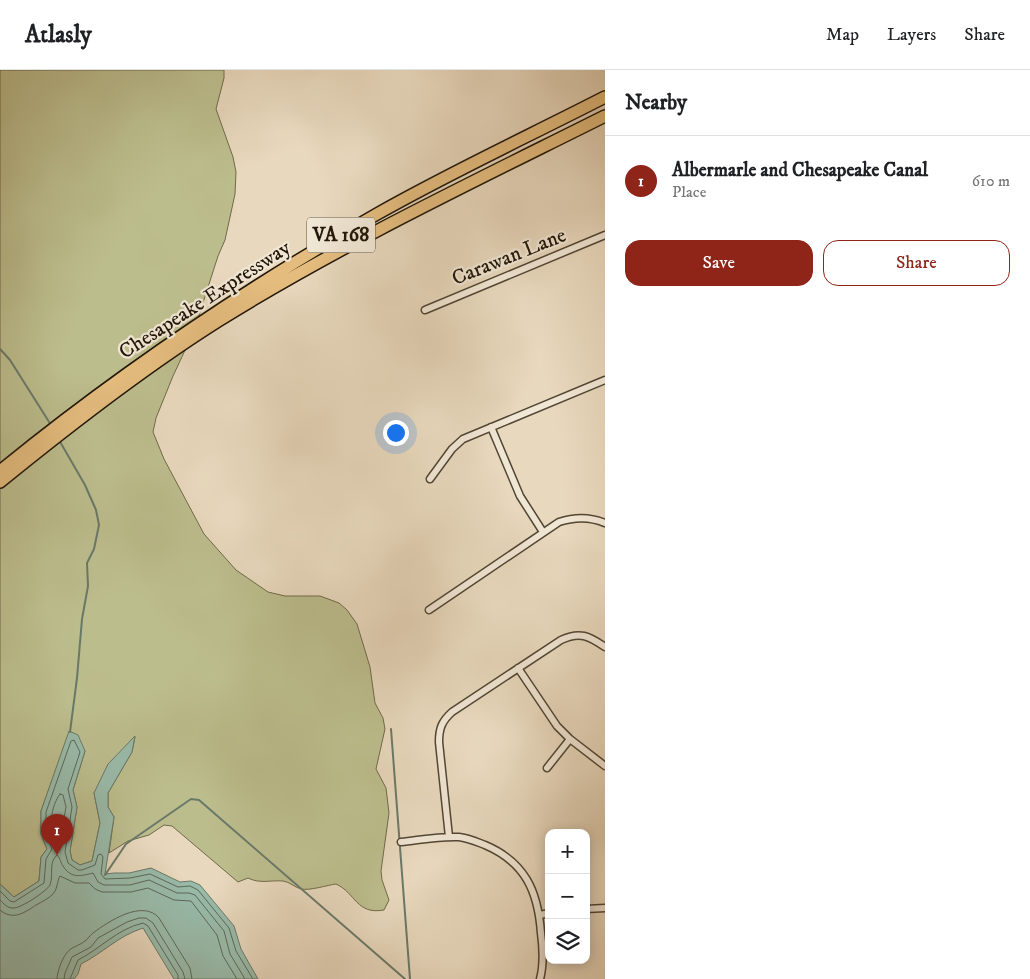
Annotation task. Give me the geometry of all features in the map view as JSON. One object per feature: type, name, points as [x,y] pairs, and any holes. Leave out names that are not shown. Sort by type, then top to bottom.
[{"type":"highway","name":"Chesapeake Expressway","points":[[96,401],[180,335],[294,262],[416,193],[605,97]]},
{"type":"highway","name":"Chesapeake Expressway","points":[[96,401],[218,321],[309,267],[441,198],[605,118]]},
{"type":"highway","name":"VA 168","points":[[0,471],[96,401]]},
{"type":"highway","name":"VA 168","points":[[0,482],[96,401]]},
{"type":"street","name":"Carawan Lane","points":[[425,310],[605,235]]},
{"type":"street","points":[[430,479],[449,452],[463,439],[605,380]]},
{"type":"street","points":[[491,427],[520,496],[543,532]]},
{"type":"street","points":[[429,610],[559,522],[574,518],[595,520],[605,524]]},
{"type":"street","points":[[449,837],[438,742],[440,726],[452,712],[570,636],[580,635],[596,641],[605,647]]},
{"type":"street","points":[[518,668],[557,726],[570,739],[605,766]]},
{"type":"street","points":[[546,768],[570,739]]},
{"type":"street","points":[[401,842],[449,837],[462,838],[482,844],[514,863],[532,889],[540,915],[542,945],[540,979]]},
{"type":"street","points":[[590,909],[605,908]]},
{"type":"street","points":[[540,915],[545,914]]},
{"type":"shaded area","points":[[0,70],[224,70],[224,78],[216,109],[233,157],[236,172],[235,194],[225,240],[194,331],[173,376],[156,418],[153,432],[164,459],[204,534],[236,570],[268,592],[285,596],[320,596],[339,603],[347,610],[357,624],[370,667],[375,703],[383,718],[385,729],[376,769],[386,788],[389,813],[381,871],[389,900],[384,910],[375,911],[362,906],[336,884],[304,889],[283,881],[261,881],[248,878],[238,882],[172,826],[164,825],[149,835],[128,841],[109,853],[114,817],[108,807],[108,793],[132,752],[135,737],[123,750],[94,793],[100,823],[92,861],[80,865],[72,860],[70,851],[77,807],[73,790],[85,751],[70,731],[41,811],[41,834],[47,849],[41,857],[39,881],[14,897],[0,884]]},
{"type":"water","points":[[69,731],[78,735],[85,751],[73,790],[77,807],[70,851],[72,860],[80,865],[92,861],[100,823],[94,793],[108,764],[135,736],[132,752],[108,793],[108,807],[114,817],[105,874],[129,873],[151,868],[180,882],[191,881],[200,885],[234,926],[241,949],[258,979],[174,979],[143,928],[126,935],[81,964],[78,974],[74,979],[0,979],[0,884],[14,897],[39,881],[41,857],[47,849],[41,834],[41,811]]},
{"type":"waterway","points":[[0,349],[10,360],[51,425]]},
{"type":"waterway","points":[[59,440],[85,485],[96,510],[99,525],[94,549],[87,563],[88,586],[82,619],[70,732]]},
{"type":"waterway","points":[[391,729],[410,979]]},
{"type":"waterway","points":[[105,875],[126,844],[191,799],[199,800],[405,979]]},
{"type":"place","name":"Albermarle and Chesapeake Canal","points":[[57,855]]}]
